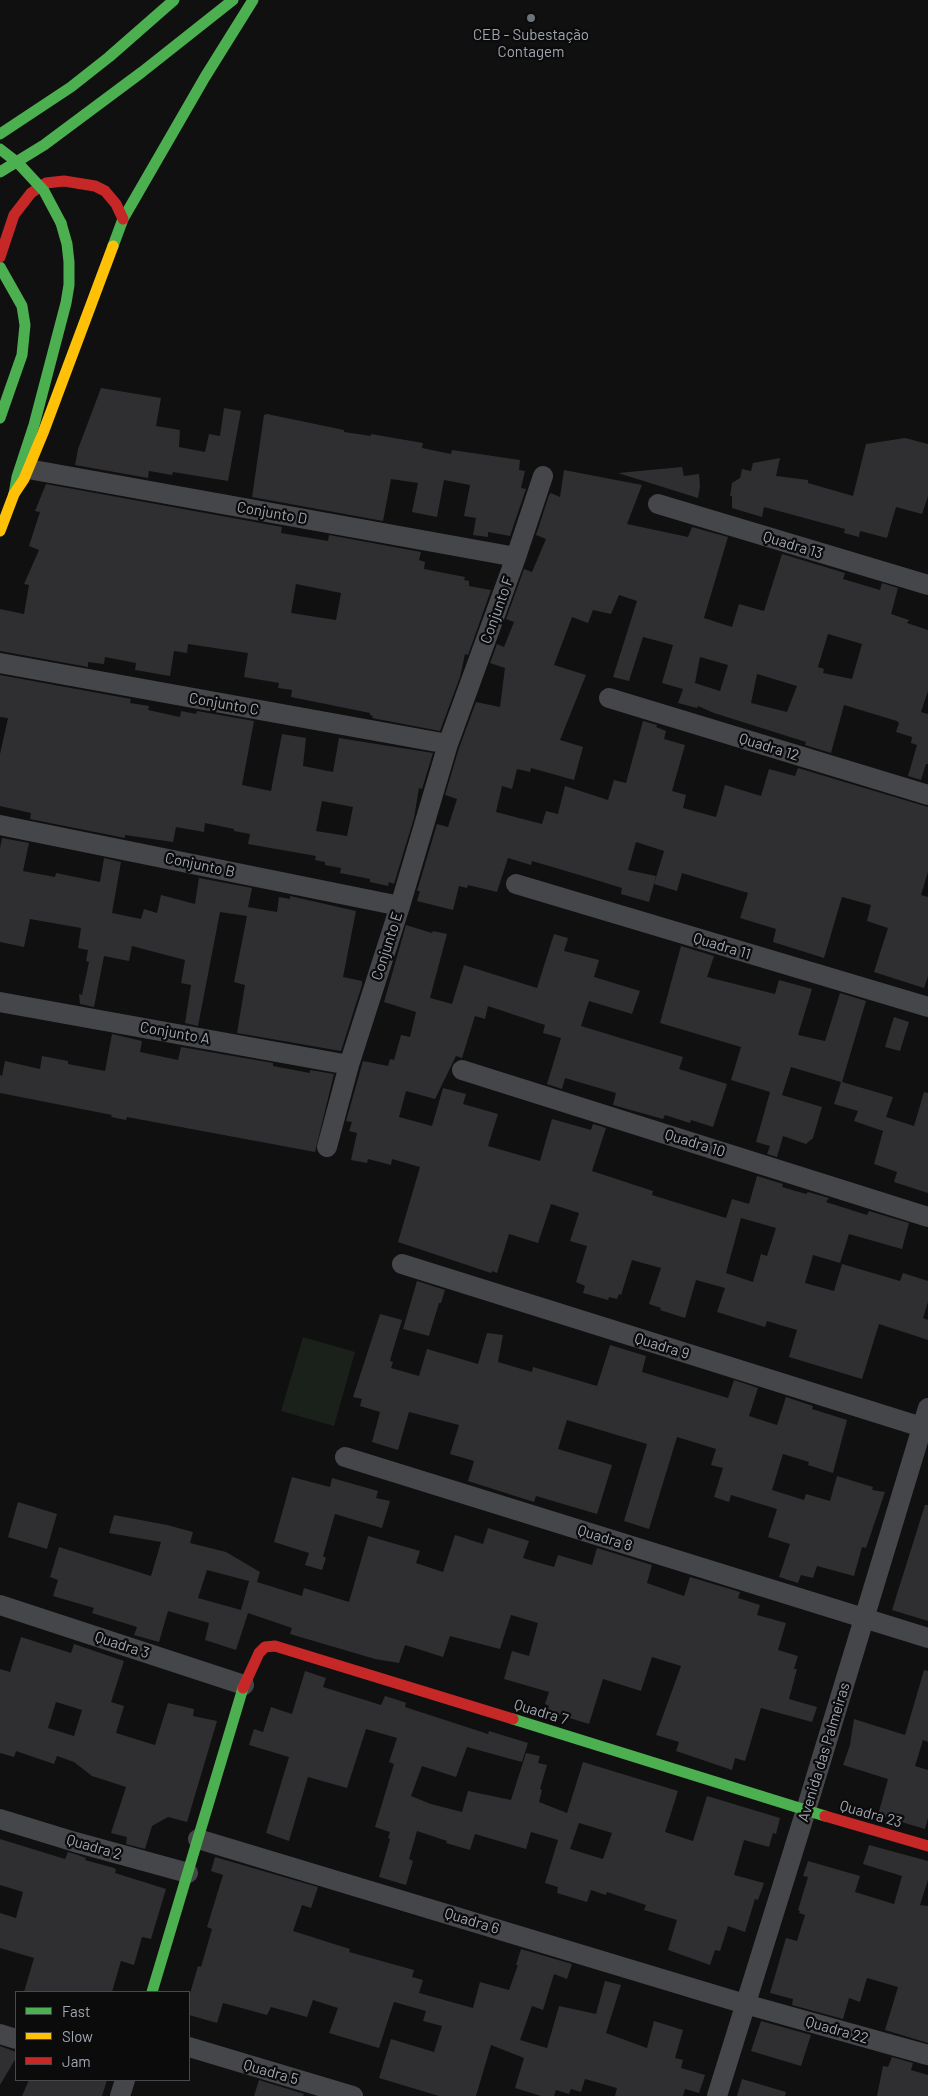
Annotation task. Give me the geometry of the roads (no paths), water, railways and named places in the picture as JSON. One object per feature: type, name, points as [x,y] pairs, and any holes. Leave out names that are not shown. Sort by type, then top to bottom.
[{"type":"main road","points":[[0,134],[40,109],[109,58],[174,0]]},
{"type":"main road","points":[[0,172],[44,145],[142,72],[233,0]]},
{"type":"main road","points":[[0,531],[14,494],[28,469],[123,219],[205,77],[253,0]]},
{"type":"main road","points":[[0,149],[18,163],[44,191],[61,223],[68,244],[69,262],[69,286],[66,303],[34,425],[17,477],[14,494]]},
{"type":"main road","points":[[0,257],[14,215],[31,193],[46,183],[64,181],[95,186],[105,191],[116,204],[123,219]]},
{"type":"main road","points":[[0,267],[22,306],[25,325],[22,355],[0,418]]},
{"type":"main road","name":"Quadra 7","points":[[244,1685],[259,1653],[265,1646],[275,1646],[302,1652],[806,1810]]},
{"type":"main road","points":[[152,1991],[244,1685]]},
{"type":"main road","name":"Quadra 23","points":[[806,1810],[928,1846]]},
{"type":"street","name":"Conjunto D","points":[[28,469],[516,557]]},
{"type":"street","name":"Conjunto F","points":[[448,744],[516,557],[543,476]]},
{"type":"street","name":"Quadra 13","points":[[658,504],[928,585]]},
{"type":"street","name":"Conjunto C","points":[[0,663],[448,744]]},
{"type":"street","name":"Quadra 12","points":[[609,698],[928,795]]},
{"type":"street","name":"Conjunto E","points":[[327,1147],[349,1065],[400,906],[448,744]]},
{"type":"street","name":"Conjunto B","points":[[0,824],[400,906]]},
{"type":"street","name":"Quadra 11","points":[[516,884],[928,1007]]},
{"type":"street","name":"Conjunto A","points":[[0,1002],[349,1065]]},
{"type":"street","name":"Quadra 10","points":[[462,1070],[928,1216]]},
{"type":"street","name":"Quadra 9","points":[[402,1264],[925,1428]]},
{"type":"street","name":"Avenida das Palmeiras","points":[[717,2096],[864,1618],[925,1428],[928,1408]]},
{"type":"street","name":"Quadra 8","points":[[345,1457],[928,1638]]},
{"type":"street","name":"Quadra 3","points":[[0,1605],[244,1685]]},
{"type":"street","name":"Quadra 2","points":[[0,1819],[188,1873]]},
{"type":"street","name":"Quadra 6","points":[[198,1839],[745,2004]]},
{"type":"street","name":"Quadra 22","points":[[745,2004],[928,2055]]},
{"type":"street","points":[[0,2034],[15,2039]]},
{"type":"street","name":"Quadra 5","points":[[190,2048],[354,2096]]},
{"type":"street","points":[[120,2096],[125,2081]]},
{"type":"place","name":"CEB - Subestação Contagem","points":[[531,18]]}]
